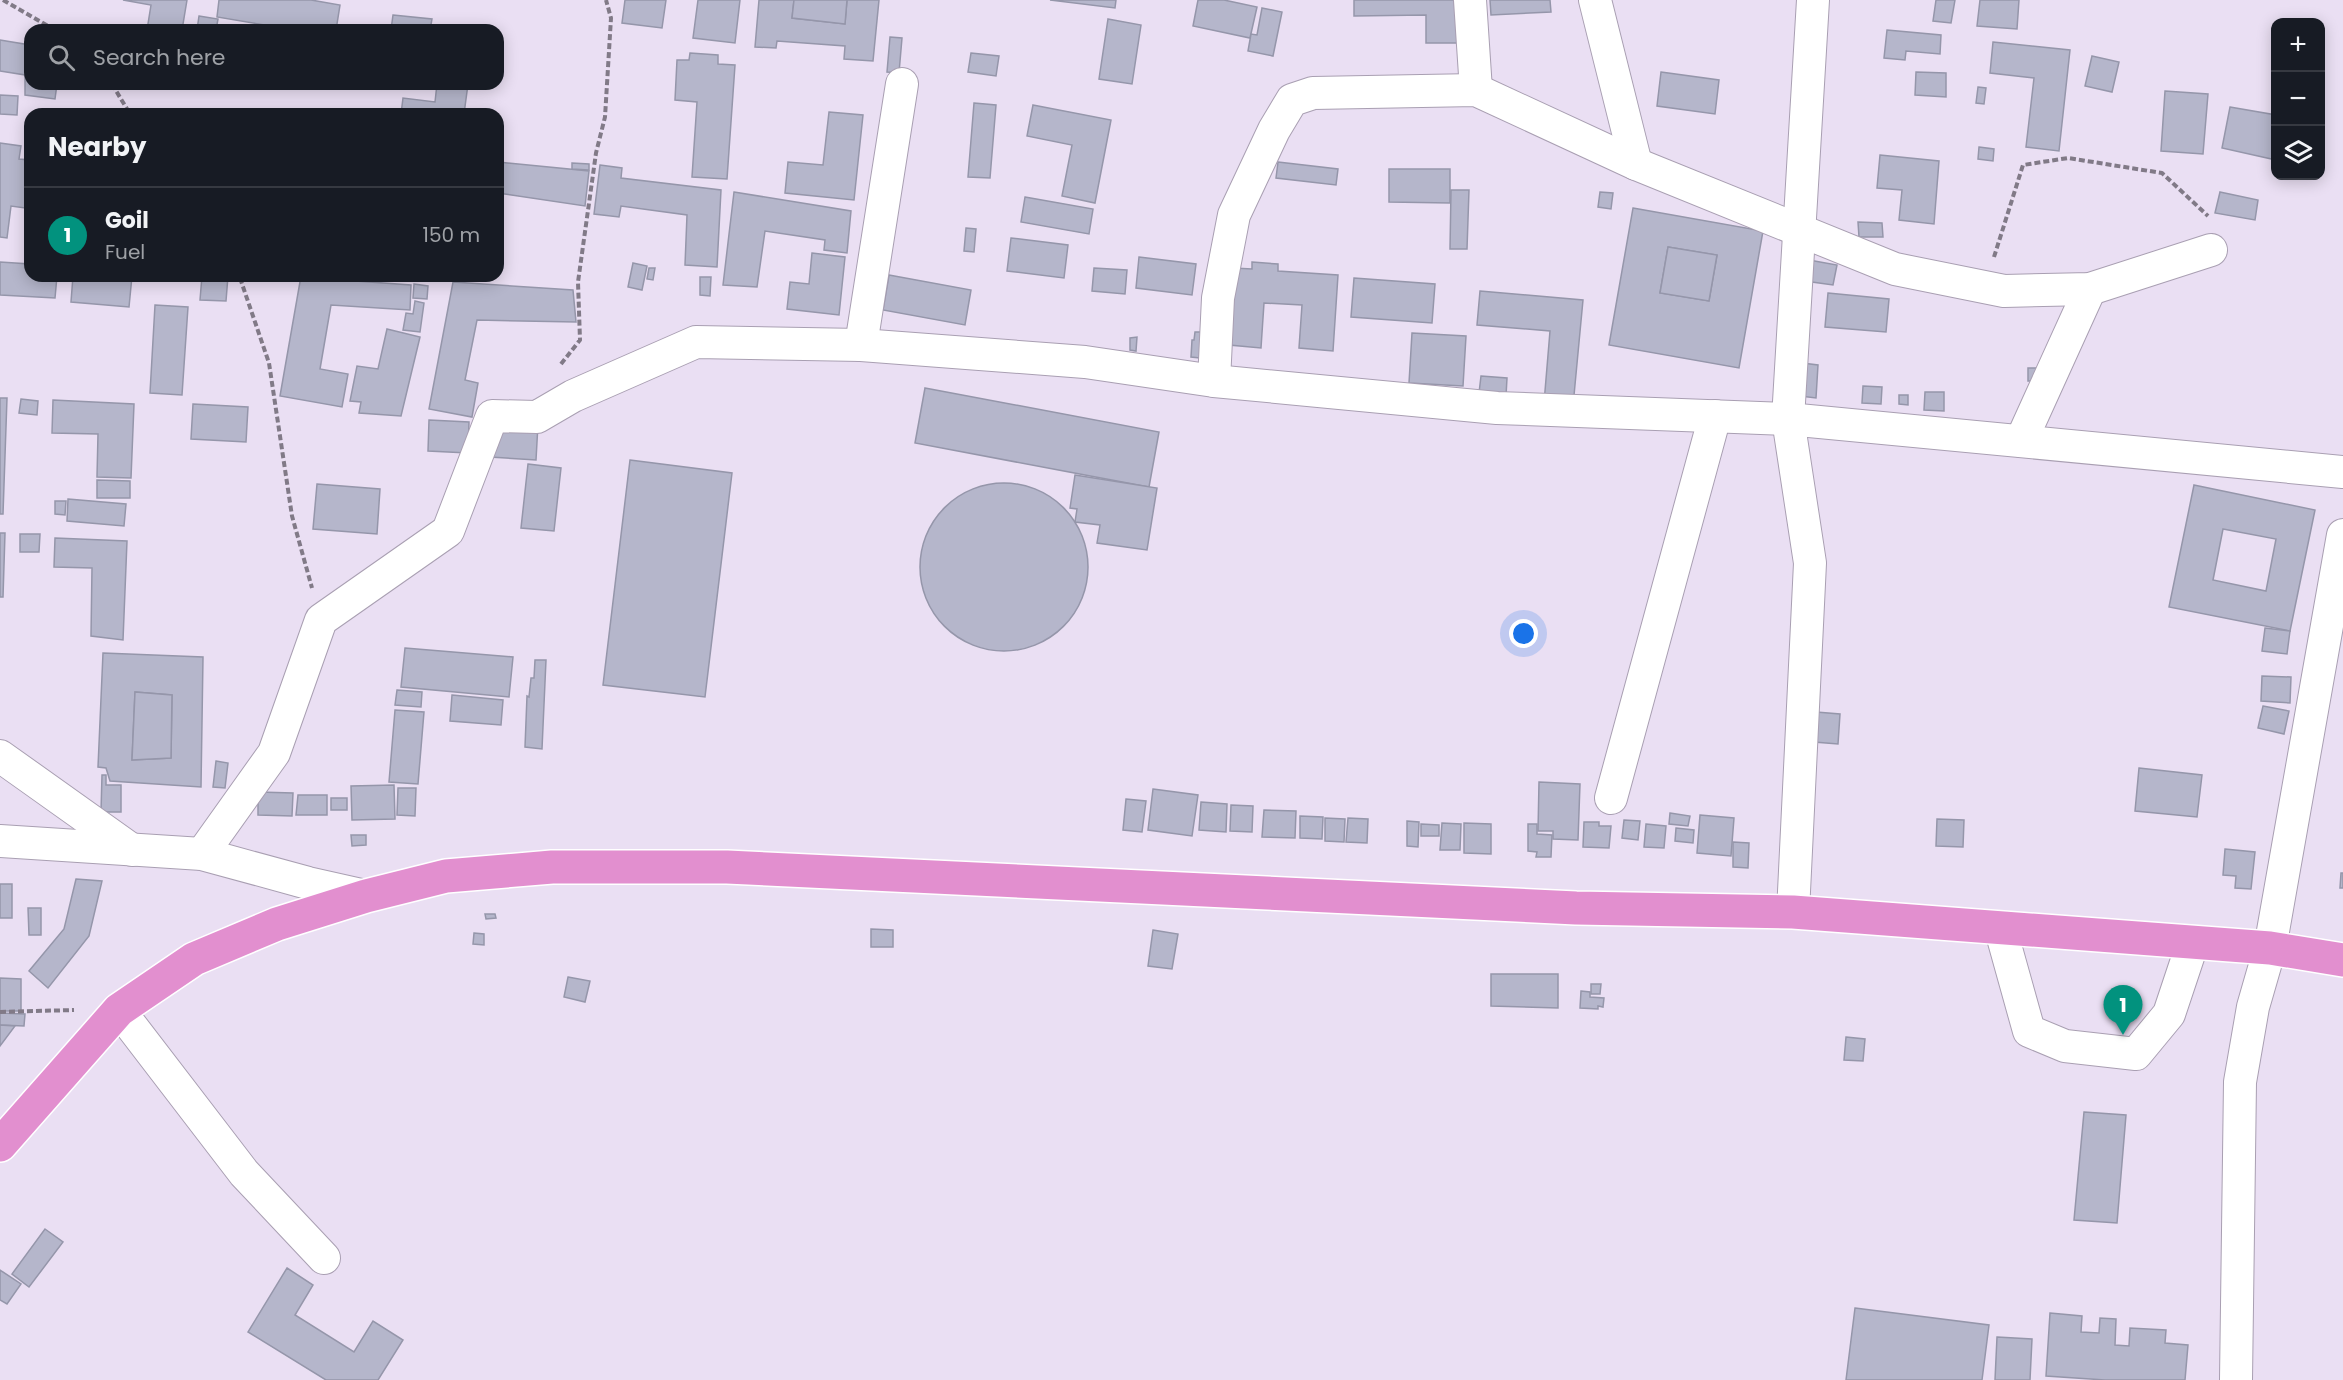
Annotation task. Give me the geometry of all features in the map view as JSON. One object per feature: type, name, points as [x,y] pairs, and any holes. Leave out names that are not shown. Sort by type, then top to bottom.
[{"type":"highway","points":[[0,1145],[120,1010],[194,959],[277,924],[366,896],[446,876],[552,867],[727,867],[1576,908],[1793,912],[2270,948],[2343,960]]},
{"type":"street","points":[[1470,0],[1476,90]]},
{"type":"street","points":[[1595,0],[1636,164]]},
{"type":"street","points":[[1793,912],[1810,563],[1788,419],[1813,0]]},
{"type":"street","points":[[861,345],[902,84]]},
{"type":"street","points":[[1214,381],[1218,298],[1234,216],[1274,130],[1292,100],[1313,93],[1476,90],[1636,164],[1895,269],[2004,291],[2090,289],[2211,250]]},
{"type":"street","points":[[2021,441],[2090,289]]},
{"type":"street","points":[[202,854],[274,753],[321,620],[448,531],[492,416],[537,417],[573,396],[696,342],[861,345],[1085,362],[1214,381],[1497,408],[1788,419],[2343,472]]},
{"type":"street","points":[[1611,798],[1714,416]]},
{"type":"street","points":[[2236,1380],[2240,1083],[2253,1007],[2270,948],[2343,535]]},
{"type":"street","points":[[0,756],[132,850]]},
{"type":"street","points":[[0,841],[202,854],[366,896]]},
{"type":"street","points":[[2000,927],[2029,1030],[2065,1046],[2136,1054],[2169,1014],[2193,942]]},
{"type":"street","points":[[120,1010],[244,1173],[324,1258]]},
{"type":"path","points":[[3,0],[45,24]]},
{"type":"path","points":[[555,372],[580,340],[578,282],[596,153],[605,117],[611,18],[606,0]]},
{"type":"path","points":[[116,90],[126,108]]},
{"type":"path","points":[[1985,287],[2023,165],[2068,158],[2162,173],[2208,216]]},
{"type":"path","points":[[241,282],[268,363],[292,516],[321,620]]},
{"type":"path","points":[[0,1012],[120,1010]]},
{"type":"building","points":[[123,0],[187,0],[183,24],[148,24],[151,5]]},
{"type":"building","points":[[219,0],[311,0],[340,5],[337,24],[258,24],[217,17]]},
{"type":"building","points":[[625,0],[666,0],[662,28],[622,23]]},
{"type":"building","points":[[698,0],[740,0],[735,43],[693,38]]},
{"type":"building","points":[[759,0],[794,0],[792,18],[845,24],[847,0],[879,0],[873,61],[844,59],[845,46],[777,41],[776,48],[755,47]]},
{"type":"building","points":[[794,0],[847,0],[845,24],[792,18]]},
{"type":"building","points":[[1050,0],[1116,0],[1115,8]]},
{"type":"building","points":[[1198,0],[1224,0],[1257,7],[1250,38],[1193,26]]},
{"type":"building","points":[[1354,0],[1458,0],[1459,43],[1426,43],[1426,15],[1354,16]]},
{"type":"building","points":[[1490,0],[1550,0],[1551,12],[1491,15]]},
{"type":"building","points":[[1936,0],[1955,0],[1951,23],[1933,21]]},
{"type":"building","points":[[1980,0],[2019,0],[2017,29],[1977,26]]},
{"type":"building","points":[[1262,8],[1282,12],[1273,56],[1248,51],[1251,34],[1257,35]]},
{"type":"building","points":[[393,15],[432,19],[431,24],[392,24]]},
{"type":"building","points":[[199,16],[218,19],[217,24],[198,24]]},
{"type":"building","points":[[1108,19],[1141,25],[1132,84],[1099,79]]},
{"type":"building","points":[[1887,30],[1941,35],[1940,54],[1906,51],[1905,60],[1884,58]]},
{"type":"building","points":[[890,37],[902,38],[899,73],[887,72]]},
{"type":"building","points":[[0,40],[24,44],[24,75],[0,71]]},
{"type":"building","points":[[1993,42],[2070,50],[2059,151],[2026,147],[2034,78],[1990,73]]},
{"type":"building","points":[[690,53],[718,55],[718,64],[735,65],[727,179],[692,177],[697,102],[675,100],[677,60],[689,60]]},
{"type":"building","points":[[971,53],[999,56],[996,76],[968,72]]},
{"type":"building","points":[[2092,56],[2119,62],[2112,92],[2085,86]]},
{"type":"building","points":[[1661,72],[1719,80],[1715,114],[1657,106]]},
{"type":"building","points":[[1916,72],[1946,73],[1946,97],[1915,95]]},
{"type":"building","points":[[1978,87],[1986,88],[1984,104],[1976,103]]},
{"type":"building","points":[[25,90],[56,90],[55,99],[25,95]]},
{"type":"building","points":[[436,90],[467,90],[465,108],[402,108],[403,98],[435,102]]},
{"type":"building","points":[[2165,91],[2208,94],[2203,154],[2161,151]]},
{"type":"building","points":[[0,95],[18,96],[17,115],[0,114]]},
{"type":"building","points":[[974,103],[996,105],[990,178],[968,177]]},
{"type":"building","points":[[1033,105],[1111,120],[1095,203],[1062,196],[1072,145],[1027,136]]},
{"type":"building","points":[[2230,107],[2271,114],[2271,159],[2222,148]]},
{"type":"building","points":[[829,112],[863,115],[854,200],[785,193],[788,162],[823,165]]},
{"type":"building","points":[[0,143],[21,146],[19,159],[24,159],[24,208],[11,206],[7,238],[0,237]]},
{"type":"building","points":[[1979,147],[1994,149],[1993,161],[1978,159]]},
{"type":"building","points":[[1880,155],[1939,161],[1934,224],[1899,220],[1902,190],[1877,188]]},
{"type":"building","points":[[1278,162],[1338,169],[1336,185],[1276,178]]},
{"type":"building","points":[[504,163],[589,171],[585,206],[504,194]]},
{"type":"building","points":[[572,163],[589,164],[589,170],[572,169]]},
{"type":"building","points":[[600,165],[622,168],[621,178],[721,190],[717,267],[685,265],[687,215],[621,206],[619,217],[594,214]]},
{"type":"building","points":[[1389,169],[1450,169],[1450,203],[1389,202]]},
{"type":"building","points":[[1451,190],[1469,190],[1467,249],[1450,249]]},
{"type":"building","points":[[734,192],[851,211],[847,253],[824,250],[825,240],[765,231],[757,287],[723,285]]},
{"type":"building","points":[[1600,192],[1613,193],[1611,209],[1598,207]]},
{"type":"building","points":[[2220,192],[2258,200],[2255,220],[2215,213]]},
{"type":"building","points":[[1025,197],[1093,209],[1089,234],[1021,222]]},
{"type":"building","points":[[1633,208],[1763,231],[1739,368],[1609,345]],"holes":[[[1668,247],[1717,255],[1709,301],[1660,293]]]},
{"type":"building","points":[[1858,222],[1882,223],[1883,237],[1859,237]]},
{"type":"building","points":[[966,228],[976,229],[974,252],[964,251]]},
{"type":"building","points":[[1011,238],[1068,245],[1064,278],[1007,271]]},
{"type":"building","points":[[1668,247],[1717,255],[1709,301],[1660,293]]},
{"type":"building","points":[[812,253],[845,257],[839,315],[787,309],[790,282],[809,284]]},
{"type":"building","points":[[1139,257],[1196,264],[1192,295],[1136,288]]},
{"type":"building","points":[[1809,260],[1837,265],[1833,285],[1805,281]]},
{"type":"building","points":[[0,262],[24,264],[24,282],[56,282],[55,298],[0,295]]},
{"type":"building","points":[[1252,262],[1278,264],[1278,271],[1338,275],[1333,351],[1299,348],[1302,305],[1264,303],[1261,348],[1229,345],[1234,268],[1252,269]]},
{"type":"building","points":[[633,263],[647,266],[642,290],[628,287]]},
{"type":"building","points":[[649,268],[655,268],[653,280],[647,279]]},
{"type":"building","points":[[1094,268],[1127,270],[1125,294],[1092,291]]},
{"type":"building","points":[[889,275],[971,290],[965,325],[883,310]]},
{"type":"building","points":[[700,277],[711,277],[710,296],[700,295]]},
{"type":"building","points":[[1354,278],[1435,284],[1432,323],[1351,317]]},
{"type":"building","points":[[73,282],[131,282],[129,307],[71,302]]},
{"type":"building","points":[[202,282],[228,282],[226,301],[200,300]]},
{"type":"building","points":[[300,282],[370,282],[411,285],[410,310],[331,305],[320,369],[348,374],[342,407],[280,396]]},
{"type":"building","points":[[453,282],[573,290],[576,322],[477,320],[465,380],[478,383],[472,417],[429,409]]},
{"type":"building","points":[[414,284],[428,286],[427,299],[413,298]]},
{"type":"building","points":[[1480,291],[1583,300],[1573,406],[1544,403],[1550,331],[1477,325]]},
{"type":"building","points":[[1828,293],[1889,299],[1886,332],[1825,327]]},
{"type":"building","points":[[415,301],[424,303],[420,332],[403,330],[406,313],[413,314]]},
{"type":"building","points":[[155,305],[188,307],[182,395],[150,393]]},
{"type":"building","points":[[387,329],[420,337],[401,416],[359,413],[361,402],[350,401],[357,366],[378,369]]},
{"type":"building","points":[[1195,332],[1204,332],[1209,359],[1191,357]]},
{"type":"building","points":[[1412,333],[1466,336],[1463,386],[1409,383]]},
{"type":"building","points":[[1137,337],[1136,351],[1130,350],[1130,338]]},
{"type":"building","points":[[1794,362],[1818,365],[1816,398],[1792,395]]},
{"type":"building","points":[[2028,368],[2041,368],[2041,381],[2028,381]]},
{"type":"building","points":[[1481,376],[1507,378],[1506,396],[1479,393]]},
{"type":"building","points":[[1863,386],[1882,387],[1881,404],[1862,403]]},
{"type":"building","points":[[925,388],[1159,432],[1149,487],[915,443]]},
{"type":"building","points":[[1925,392],[1944,392],[1944,411],[1924,410]]},
{"type":"building","points":[[1899,395],[1908,395],[1908,405],[1899,404]]},
{"type":"building","points":[[0,398],[7,398],[3,514],[0,514]]},
{"type":"building","points":[[21,399],[38,401],[37,415],[19,413]]},
{"type":"building","points":[[53,400],[134,404],[131,478],[97,477],[98,434],[52,433]]},
{"type":"building","points":[[193,404],[248,407],[246,442],[191,439]]},
{"type":"building","points":[[429,420],[469,422],[468,453],[428,451]]},
{"type":"building","points":[[492,421],[538,424],[536,460],[490,457]]},
{"type":"building","points":[[630,460],[732,473],[705,697],[603,685]]},
{"type":"building","points":[[528,464],[561,468],[554,531],[521,528]]},
{"type":"building","points":[[1075,475],[1157,488],[1147,550],[1097,543],[1100,525],[1075,522],[1077,509],[1070,508]]},
{"type":"building","points":[[97,480],[130,481],[130,498],[97,498]]},
{"type":"building","points":[[1004,483],[1036,490],[1051,497],[1063,508],[1074,520],[1081,535],[1088,567],[1081,599],[1074,614],[1063,626],[1051,637],[1036,644],[1004,651],[972,644],[957,637],[945,626],[934,614],[927,599],[920,567],[927,535],[934,520],[945,508],[957,497],[972,490]]},
{"type":"building","points":[[317,484],[380,489],[377,534],[313,529]]},
{"type":"building","points":[[2194,485],[2315,510],[2290,631],[2169,607]],"holes":[[[2223,529],[2276,539],[2266,591],[2213,580]]]},
{"type":"building","points":[[68,499],[126,504],[124,526],[67,521]]},
{"type":"building","points":[[55,501],[66,501],[65,515],[55,514]]},
{"type":"building","points":[[0,533],[5,533],[3,597],[0,597]]},
{"type":"building","points":[[20,534],[40,534],[39,552],[20,552]]},
{"type":"building","points":[[55,538],[127,541],[123,640],[91,636],[92,568],[54,567]]},
{"type":"building","points":[[2265,628],[2290,631],[2287,654],[2262,651]]},
{"type":"building","points":[[405,648],[513,657],[509,697],[401,687]]},
{"type":"building","points":[[103,653],[203,657],[201,787],[110,781],[106,768],[98,767]],"holes":[[[135,692],[172,695],[171,758],[132,760]]]},
{"type":"building","points":[[535,660],[546,660],[542,749],[525,747],[527,696],[529,697],[531,678],[534,678]]},
{"type":"building","points":[[2262,676],[2291,677],[2290,703],[2261,701]]},
{"type":"building","points":[[397,690],[422,692],[421,707],[395,705]]},
{"type":"building","points":[[135,692],[172,695],[171,758],[132,760]]},
{"type":"building","points":[[452,695],[503,700],[501,725],[450,721]]},
{"type":"building","points":[[2263,706],[2289,711],[2284,734],[2258,728]]},
{"type":"building","points":[[395,710],[424,712],[418,784],[389,782]]},
{"type":"building","points":[[1816,712],[1840,714],[1838,744],[1814,742]]},
{"type":"building","points":[[216,761],[228,763],[225,788],[213,787]]},
{"type":"building","points":[[2139,768],[2202,775],[2197,817],[2135,811]]},
{"type":"building","points":[[102,775],[106,775],[106,785],[121,785],[121,812],[101,812]]},
{"type":"building","points":[[1539,782],[1580,784],[1578,840],[1553,839],[1553,831],[1538,831]]},
{"type":"building","points":[[394,785],[395,819],[352,820],[351,786]]},
{"type":"building","points":[[398,788],[416,788],[415,816],[397,815]]},
{"type":"building","points":[[1153,789],[1198,795],[1192,836],[1148,830]]},
{"type":"building","points":[[258,792],[293,793],[292,816],[258,815]]},
{"type":"building","points":[[298,795],[327,795],[327,815],[296,815]]},
{"type":"building","points":[[331,798],[347,798],[347,810],[331,810]]},
{"type":"building","points":[[1126,799],[1146,801],[1142,832],[1123,830]]},
{"type":"building","points":[[1201,802],[1227,804],[1226,832],[1199,830]]},
{"type":"building","points":[[1231,805],[1253,806],[1252,832],[1230,831]]},
{"type":"building","points":[[1264,810],[1296,811],[1295,838],[1262,837]]},
{"type":"building","points":[[1670,813],[1690,816],[1688,826],[1669,824]]},
{"type":"building","points":[[1700,815],[1734,818],[1731,856],[1697,853]]},
{"type":"building","points":[[1300,816],[1323,817],[1322,839],[1300,838]]},
{"type":"building","points":[[1325,818],[1345,819],[1344,842],[1325,841]]},
{"type":"building","points":[[1348,818],[1368,819],[1367,843],[1346,842]]},
{"type":"building","points":[[1937,819],[1964,820],[1963,847],[1936,846]]},
{"type":"building","points":[[1624,820],[1640,821],[1638,840],[1622,838]]},
{"type":"building","points":[[1407,821],[1419,822],[1418,847],[1407,846]]},
{"type":"building","points":[[1584,822],[1599,822],[1599,826],[1611,826],[1609,848],[1583,847]]},
{"type":"building","points":[[1442,823],[1461,824],[1460,850],[1440,850]]},
{"type":"building","points":[[1464,823],[1491,824],[1491,854],[1464,853]]},
{"type":"building","points":[[1421,824],[1439,825],[1439,836],[1421,836]]},
{"type":"building","points":[[1528,824],[1537,824],[1537,834],[1552,835],[1551,857],[1536,857],[1537,852],[1528,851]]},
{"type":"building","points":[[1646,824],[1666,826],[1664,848],[1644,847]]},
{"type":"building","points":[[1676,828],[1694,830],[1693,843],[1675,841]]},
{"type":"building","points":[[351,835],[366,835],[366,845],[352,846]]},
{"type":"building","points":[[1733,842],[1749,843],[1748,868],[1733,867]]},
{"type":"building","points":[[2225,849],[2255,852],[2251,889],[2235,888],[2236,876],[2223,875]]},
{"type":"building","points":[[2341,873],[2343,873],[2343,888],[2340,888]]},
{"type":"building","points":[[76,879],[102,881],[89,936],[48,988],[29,971],[64,929]]},
{"type":"building","points":[[0,884],[12,884],[12,918],[0,918]]},
{"type":"building","points":[[28,908],[41,908],[41,935],[29,935]]},
{"type":"building","points":[[485,914],[495,914],[496,918],[486,919]]},
{"type":"building","points":[[871,929],[893,930],[893,947],[871,947]]},
{"type":"building","points":[[1153,930],[1178,934],[1172,969],[1148,966]]},
{"type":"building","points":[[474,933],[484,934],[484,945],[473,944]]},
{"type":"building","points":[[1491,974],[1558,974],[1558,1008],[1491,1006]]},
{"type":"building","points":[[568,977],[590,981],[585,1002],[564,997]]},
{"type":"building","points":[[0,978],[21,979],[21,1011],[0,1011]]},
{"type":"building","points":[[1591,984],[1601,984],[1600,994],[1591,994]]},
{"type":"building","points":[[1581,991],[1590,992],[1590,997],[1604,998],[1603,1007],[1580,1008]]},
{"type":"building","points":[[0,1013],[25,1014],[24,1026],[0,1025]]},
{"type":"building","points":[[0,1025],[15,1026],[0,1046]]},
{"type":"building","points":[[1846,1037],[1865,1039],[1863,1061],[1844,1060]]},
{"type":"building","points":[[2084,1112],[2126,1115],[2117,1223],[2074,1220]]},
{"type":"building","points":[[45,1229],[63,1242],[29,1287],[12,1274]]},
{"type":"building","points":[[287,1268],[313,1285],[295,1315],[354,1352],[373,1321],[403,1340],[378,1380],[326,1380],[248,1332]]},
{"type":"building","points":[[0,1270],[21,1284],[7,1304],[0,1300]]},
{"type":"building","points":[[1855,1308],[1989,1325],[1982,1380],[1846,1380]]},
{"type":"building","points":[[2050,1313],[2082,1316],[2081,1332],[2099,1333],[2100,1318],[2116,1319],[2115,1345],[2129,1346],[2130,1328],[2166,1330],[2165,1343],[2188,1345],[2185,1380],[2105,1380],[2046,1376]]},
{"type":"building","points":[[1997,1337],[2032,1339],[2030,1380],[1995,1380]]},
{"type":"place","name":"Goil","points":[[2123,1035]]}]
